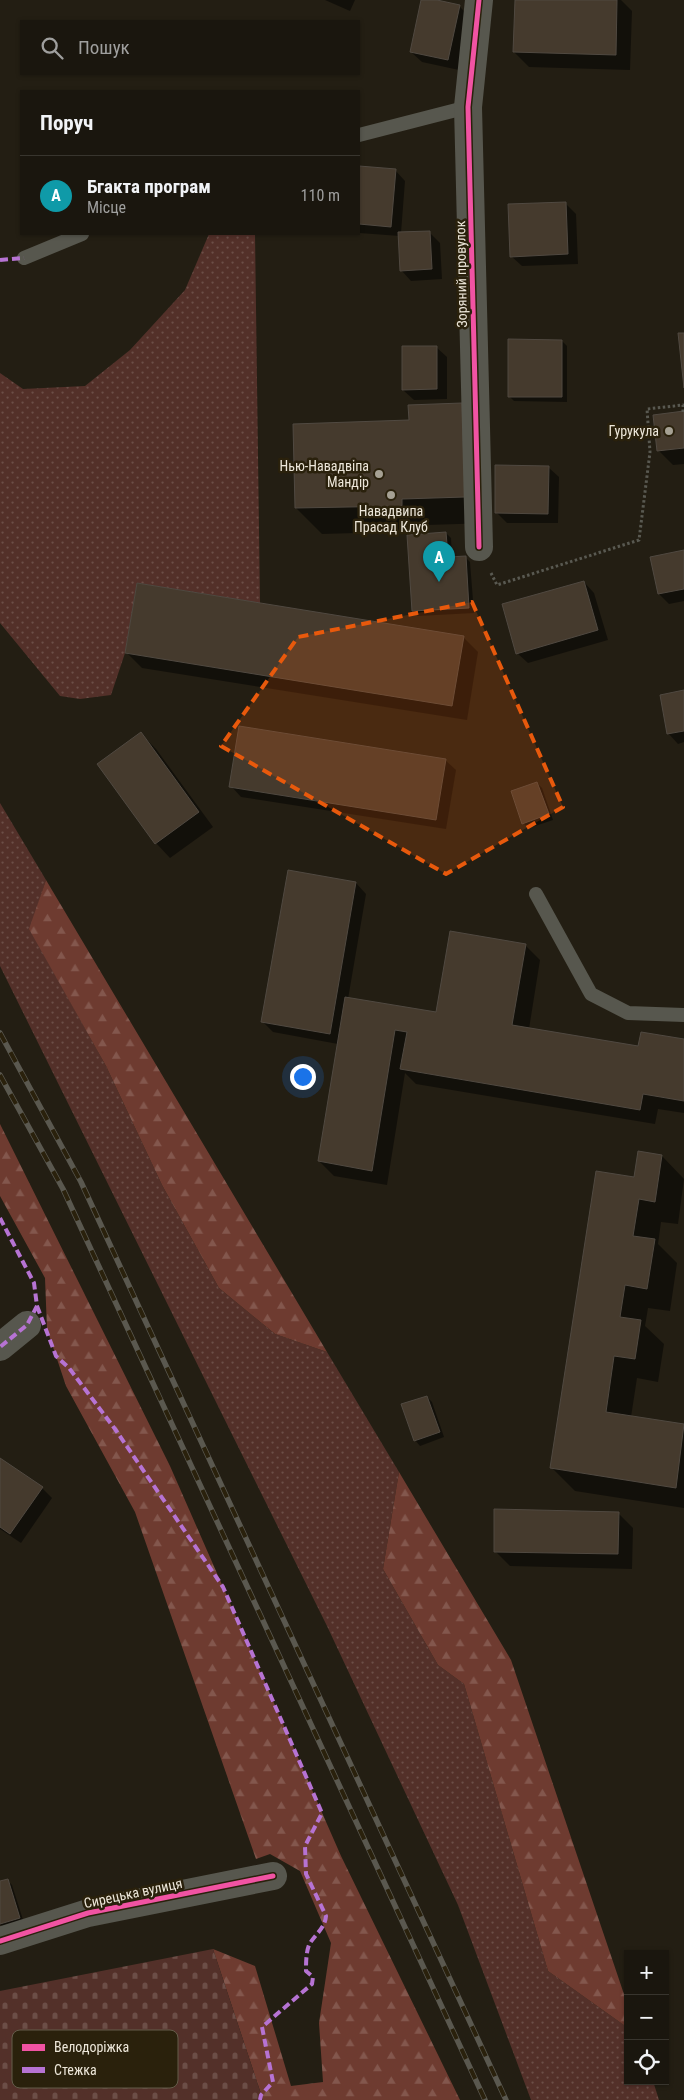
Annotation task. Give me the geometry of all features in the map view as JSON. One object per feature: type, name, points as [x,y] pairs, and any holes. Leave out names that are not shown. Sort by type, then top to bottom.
[{"type":"street","name":"Зоряний провулок","points":[[479,0],[468,107],[479,547]]},
{"type":"street","points":[[0,1346],[27,1325]]},
{"type":"street","name":"Сирецька вулиця","points":[[0,1941],[88,1913],[273,1876]]},
{"type":"lane","points":[[360,135],[468,107]]},
{"type":"lane","points":[[24,258],[80,235]]},
{"type":"lane","points":[[536,894],[591,994],[628,1013],[684,1015]]},
{"type":"path","points":[[479,547],[497,585],[639,540],[650,452],[647,409],[683,405],[683,412]]},
{"type":"highlighted area","points":[[472,602],[563,807],[446,874],[221,746],[298,637]]},
{"type":"green space","points":[[209,235],[255,235],[260,603],[137,583],[125,653],[111,695],[80,699],[60,696],[0,623],[0,373],[23,389],[85,386],[130,350],[185,290]]},
{"type":"green space","points":[[0,803],[46,880],[30,929],[106,1066],[162,1185],[219,1288],[275,1334],[327,1352],[399,1472],[383,1569],[438,1665],[464,1684],[548,1971],[624,2025],[624,2085],[654,2085],[659,2100],[531,2100],[458,1905],[327,1626],[0,966]]},
{"type":"green space","points":[[46,880],[327,1352],[275,1334],[219,1288],[162,1185],[106,1066],[29,929]]},
{"type":"green space","points":[[0,1124],[170,1466],[341,1856],[460,2100],[263,2100],[213,1949],[255,1966],[291,2086],[323,2082],[319,2023],[331,1943],[300,1871],[270,1854],[256,1859],[135,1512],[66,1386],[47,1329],[45,1278],[0,1196]]},
{"type":"green space","points":[[399,1472],[511,1660],[624,1994],[624,2025],[548,1971],[464,1684],[438,1665],[383,1569]]},
{"type":"green space","points":[[213,1949],[263,2100],[0,2100],[0,1991]]},
{"type":"building","points":[[421,0],[437,0],[460,5],[448,60],[410,52]]},
{"type":"building","points":[[515,0],[617,0],[616,55],[513,52]]},
{"type":"building","points":[[360,166],[396,169],[391,227],[360,224]]},
{"type":"building","points":[[566,202],[568,254],[510,257],[508,204]]},
{"type":"building","points":[[430,231],[432,269],[400,271],[398,232]]},
{"type":"building","points":[[678,333],[684,333],[684,388]]},
{"type":"building","points":[[508,339],[562,340],[562,397],[508,397]]},
{"type":"building","points":[[402,346],[437,346],[437,389],[402,390]]},
{"type":"building","name":"Нью-Навадвіпа Мандір","points":[[462,403],[465,497],[402,499],[402,506],[295,508],[293,424],[409,420],[408,405]]},
{"type":"building","name":"Гурукула","points":[[684,411],[684,448],[657,451],[653,415]]},
{"type":"building","points":[[495,465],[549,466],[548,514],[495,513]]},
{"type":"building","points":[[446,532],[448,557],[466,556],[469,608],[412,611],[407,535]]},
{"type":"building","points":[[684,550],[684,589],[658,594],[650,557]]},
{"type":"building","points":[[584,581],[598,630],[516,654],[502,604]]},
{"type":"building","points":[[137,583],[464,636],[452,706],[125,653]]},
{"type":"building","points":[[684,690],[684,731],[667,734],[660,695]]},
{"type":"building","points":[[239,726],[446,759],[436,820],[229,787]]},
{"type":"building","points":[[141,732],[199,812],[155,844],[97,764]]},
{"type":"building","points":[[537,782],[549,814],[522,824],[511,791]]},
{"type":"building","points":[[288,870],[356,882],[330,1034],[261,1022]]},
{"type":"building","points":[[450,931],[526,944],[512,1025],[638,1046],[641,1032],[684,1039],[684,1101],[643,1094],[640,1110],[400,1069],[407,1032],[395,1030],[372,1171],[318,1161],[345,997],[436,1012]]},
{"type":"building","points":[[638,1151],[662,1155],[655,1202],[639,1199],[633,1236],[655,1239],[647,1289],[625,1285],[620,1317],[641,1320],[635,1359],[614,1356],[606,1412],[684,1424],[676,1488],[550,1468],[596,1171],[634,1177]]},
{"type":"building","points":[[427,1396],[440,1432],[414,1441],[401,1404]]},
{"type":"building","points":[[0,1458],[43,1487],[10,1534],[0,1527]]},
{"type":"building","points":[[494,1509],[619,1512],[618,1554],[494,1552]]},
{"type":"building","points":[[8,1879],[20,1918],[0,1924],[0,1881]]},
{"type":"railway","points":[[0,1033],[81,1182],[506,2100]]},
{"type":"railway","points":[[0,1075],[63,1189],[485,2100]]},
{"type":"marked path","points":[[0,260],[24,258]]},
{"type":"marked path","points":[[0,1218],[34,1283],[37,1306],[27,1325],[0,1347]]},
{"type":"marked path","points":[[37,1306],[56,1356],[69,1368],[115,1429],[223,1587],[322,1813],[305,1846],[306,1874],[326,1916],[324,1925],[311,1941],[307,1951],[306,1971],[313,1977],[312,1984],[262,2027],[273,2082],[261,2095],[260,2100]]},
{"type":"cycle path","points":[[479,0],[468,107],[479,547]]},
{"type":"cycle path","points":[[0,1941],[88,1913],[273,1876]]},
{"type":"place","name":"Гурукула","points":[[669,431]]},
{"type":"place","name":"Нью-Навадвіпа Мандір","points":[[379,474]]},
{"type":"place","name":"Навадвипа Прасад Клуб","points":[[391,495]]},
{"type":"place","name":"Бгакта програм","points":[[439,582]]}]
